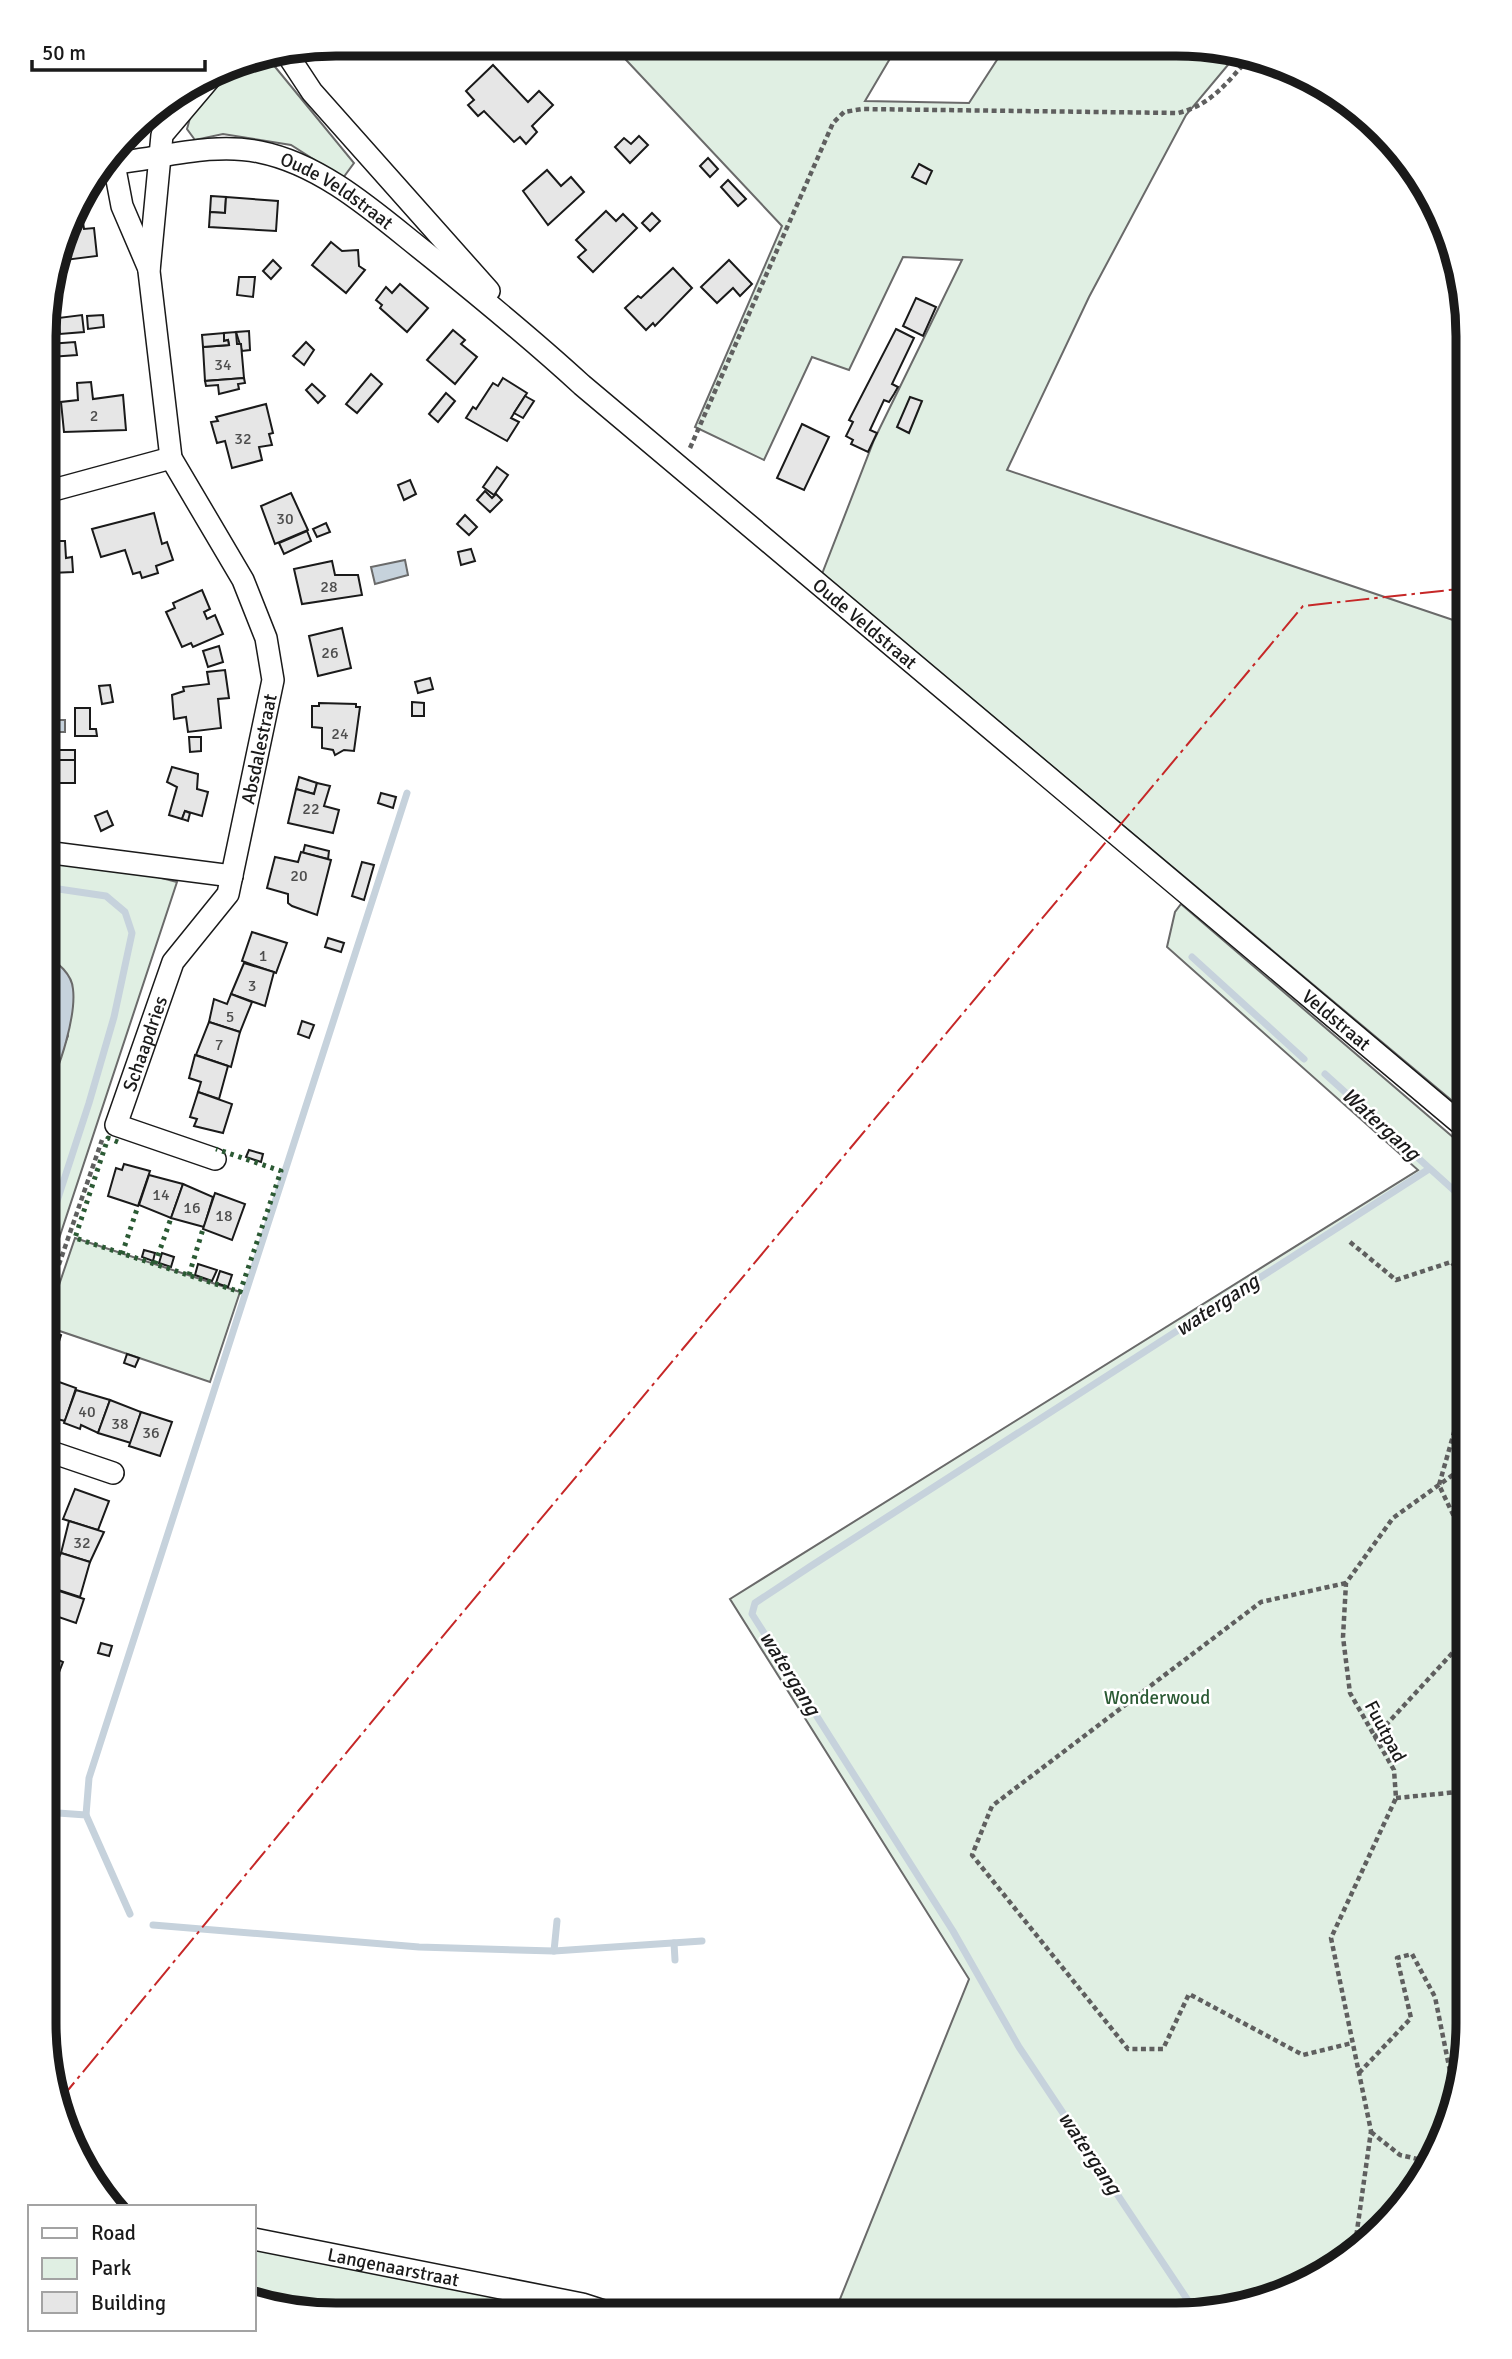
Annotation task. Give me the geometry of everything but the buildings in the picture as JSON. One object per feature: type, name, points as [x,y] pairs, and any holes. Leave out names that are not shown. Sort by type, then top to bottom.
[{"type":"street","name":"Oude Veldstraat","points":[[290,60],[312,92],[527,334]]},
{"type":"street","name":"Absdalestraat","points":[[198,93],[162,135],[149,271],[171,458],[243,580],[266,638],[273,680],[232,876]]},
{"type":"street","name":"Oude Veldstraat","points":[[116,163],[214,149],[260,152],[313,170],[382,218],[527,334],[678,465],[1206,907]]},
{"type":"street","name":"Absdalestraat","points":[[111,169],[122,206],[149,271]]},
{"type":"street","points":[[56,489],[171,458]]},
{"type":"street","points":[[56,853],[232,876]]},
{"type":"street","name":"Schaapdries","points":[[116,1125],[173,962],[228,894],[232,876]]},
{"type":"street","name":"Veldstraat","points":[[1206,907],[1456,1119]]},
{"type":"street","points":[[116,1125],[215,1159]]},
{"type":"street","points":[[56,1454],[113,1473]]},
{"type":"street","name":"Langenaarstraat","points":[[256,2239],[577,2303]]},
{"type":"path","points":[[678,465],[692,446],[833,123],[844,112],[862,108],[1178,113],[1198,109],[1212,100],[1243,65]]},
{"type":"path","points":[[56,1273],[105,1132],[116,1125]]},
{"type":"path","points":[[1350,1242],[1395,1280],[1451,1262],[1456,1267]]},
{"type":"path","points":[[1456,1428],[1439,1485],[1456,1521]]},
{"type":"path","points":[[1352,2043],[1303,2055],[1189,1994],[1163,2049],[1128,2049],[972,1855],[992,1806],[1261,1602],[1346,1583],[1393,1518],[1456,1473]]},
{"type":"path","name":"Fuutpad","points":[[1346,1583],[1343,1637],[1350,1693],[1394,1770],[1396,1798]]},
{"type":"path","points":[[1374,1738],[1456,1649]]},
{"type":"path","points":[[1356,2238],[1371,2131],[1331,1938],[1396,1798],[1456,1792]]},
{"type":"path","points":[[1358,2073],[1411,2018],[1397,1958],[1412,1954],[1435,1997],[1451,2077]]},
{"type":"path","points":[[1371,2131],[1401,2155],[1420,2159]]},
{"type":"green space","points":[[622,56],[892,56],[865,101],[969,103],[1000,56],[1176,56],[1231,61],[1186,115],[1089,297],[1007,470],[1456,621],[1456,1104],[822,574],[874,440],[962,260],[903,257],[849,370],[812,357],[764,460],[695,427],[782,226]]},
{"type":"green space","points":[[272,64],[354,163],[343,178],[291,145],[223,134],[195,140],[187,129],[190,118],[202,103],[186,100],[229,77]]},
{"type":"green space","points":[[56,862],[123,868],[177,882],[56,1248],[56,1064],[68,1036],[56,986]]},
{"type":"green space","name":"Wonderwoud","points":[[1181,904],[1456,1140],[1456,2023],[1451,2078],[1427,2147],[1409,2179],[1387,2208],[1361,2234],[1332,2256],[1283,2282],[1231,2298],[1176,2303],[838,2303],[969,1979],[730,1599],[1418,1170],[1167,947],[1175,912]]},
{"type":"green space","points":[[75,1238],[240,1292],[210,1382],[56,1330],[56,1294]]},
{"type":"green space","points":[[256,2247],[527,2303],[336,2303],[281,2298],[256,2291]]},
{"type":"shaded area","points":[[405,560],[408,575],[375,584],[371,567]]},
{"type":"shaded area","points":[[56,720],[65,720],[65,732],[56,732]]},
{"type":"shaded area","points":[[56,963],[67,974],[73,989],[70,1026],[57,1070]]},
{"type":"waterway","points":[[86,1815],[89,1778],[407,793]]},
{"type":"waterway","points":[[56,889],[106,896],[125,912],[132,933],[114,1017],[56,1204]]},
{"type":"waterway","points":[[1192,957],[1304,1059]]},
{"type":"waterway","name":"Watergang","points":[[1325,1074],[1456,1192]]},
{"type":"waterway","name":"watergang","points":[[1189,2302],[1019,2047],[953,1931],[752,1614],[755,1603],[811,1566],[1429,1169]]},
{"type":"waterway","points":[[56,1813],[86,1815],[130,1914]]},
{"type":"waterway","points":[[554,1951],[557,1921]]},
{"type":"waterway","points":[[153,1925],[419,1947],[554,1951],[702,1941]]},
{"type":"waterway","points":[[674,1943],[675,1960]]},
{"type":"hedge","points":[[118,1142],[108,1138],[75,1238],[240,1292],[281,1171],[216,1149]]},
{"type":"hedge","points":[[122,1254],[138,1206]]},
{"type":"hedge","points":[[155,1264],[171,1218]]},
{"type":"hedge","points":[[189,1275],[203,1229]]},
{"type":"power","points":[[65,2093],[413,1672],[1303,606],[1456,589]]}]
